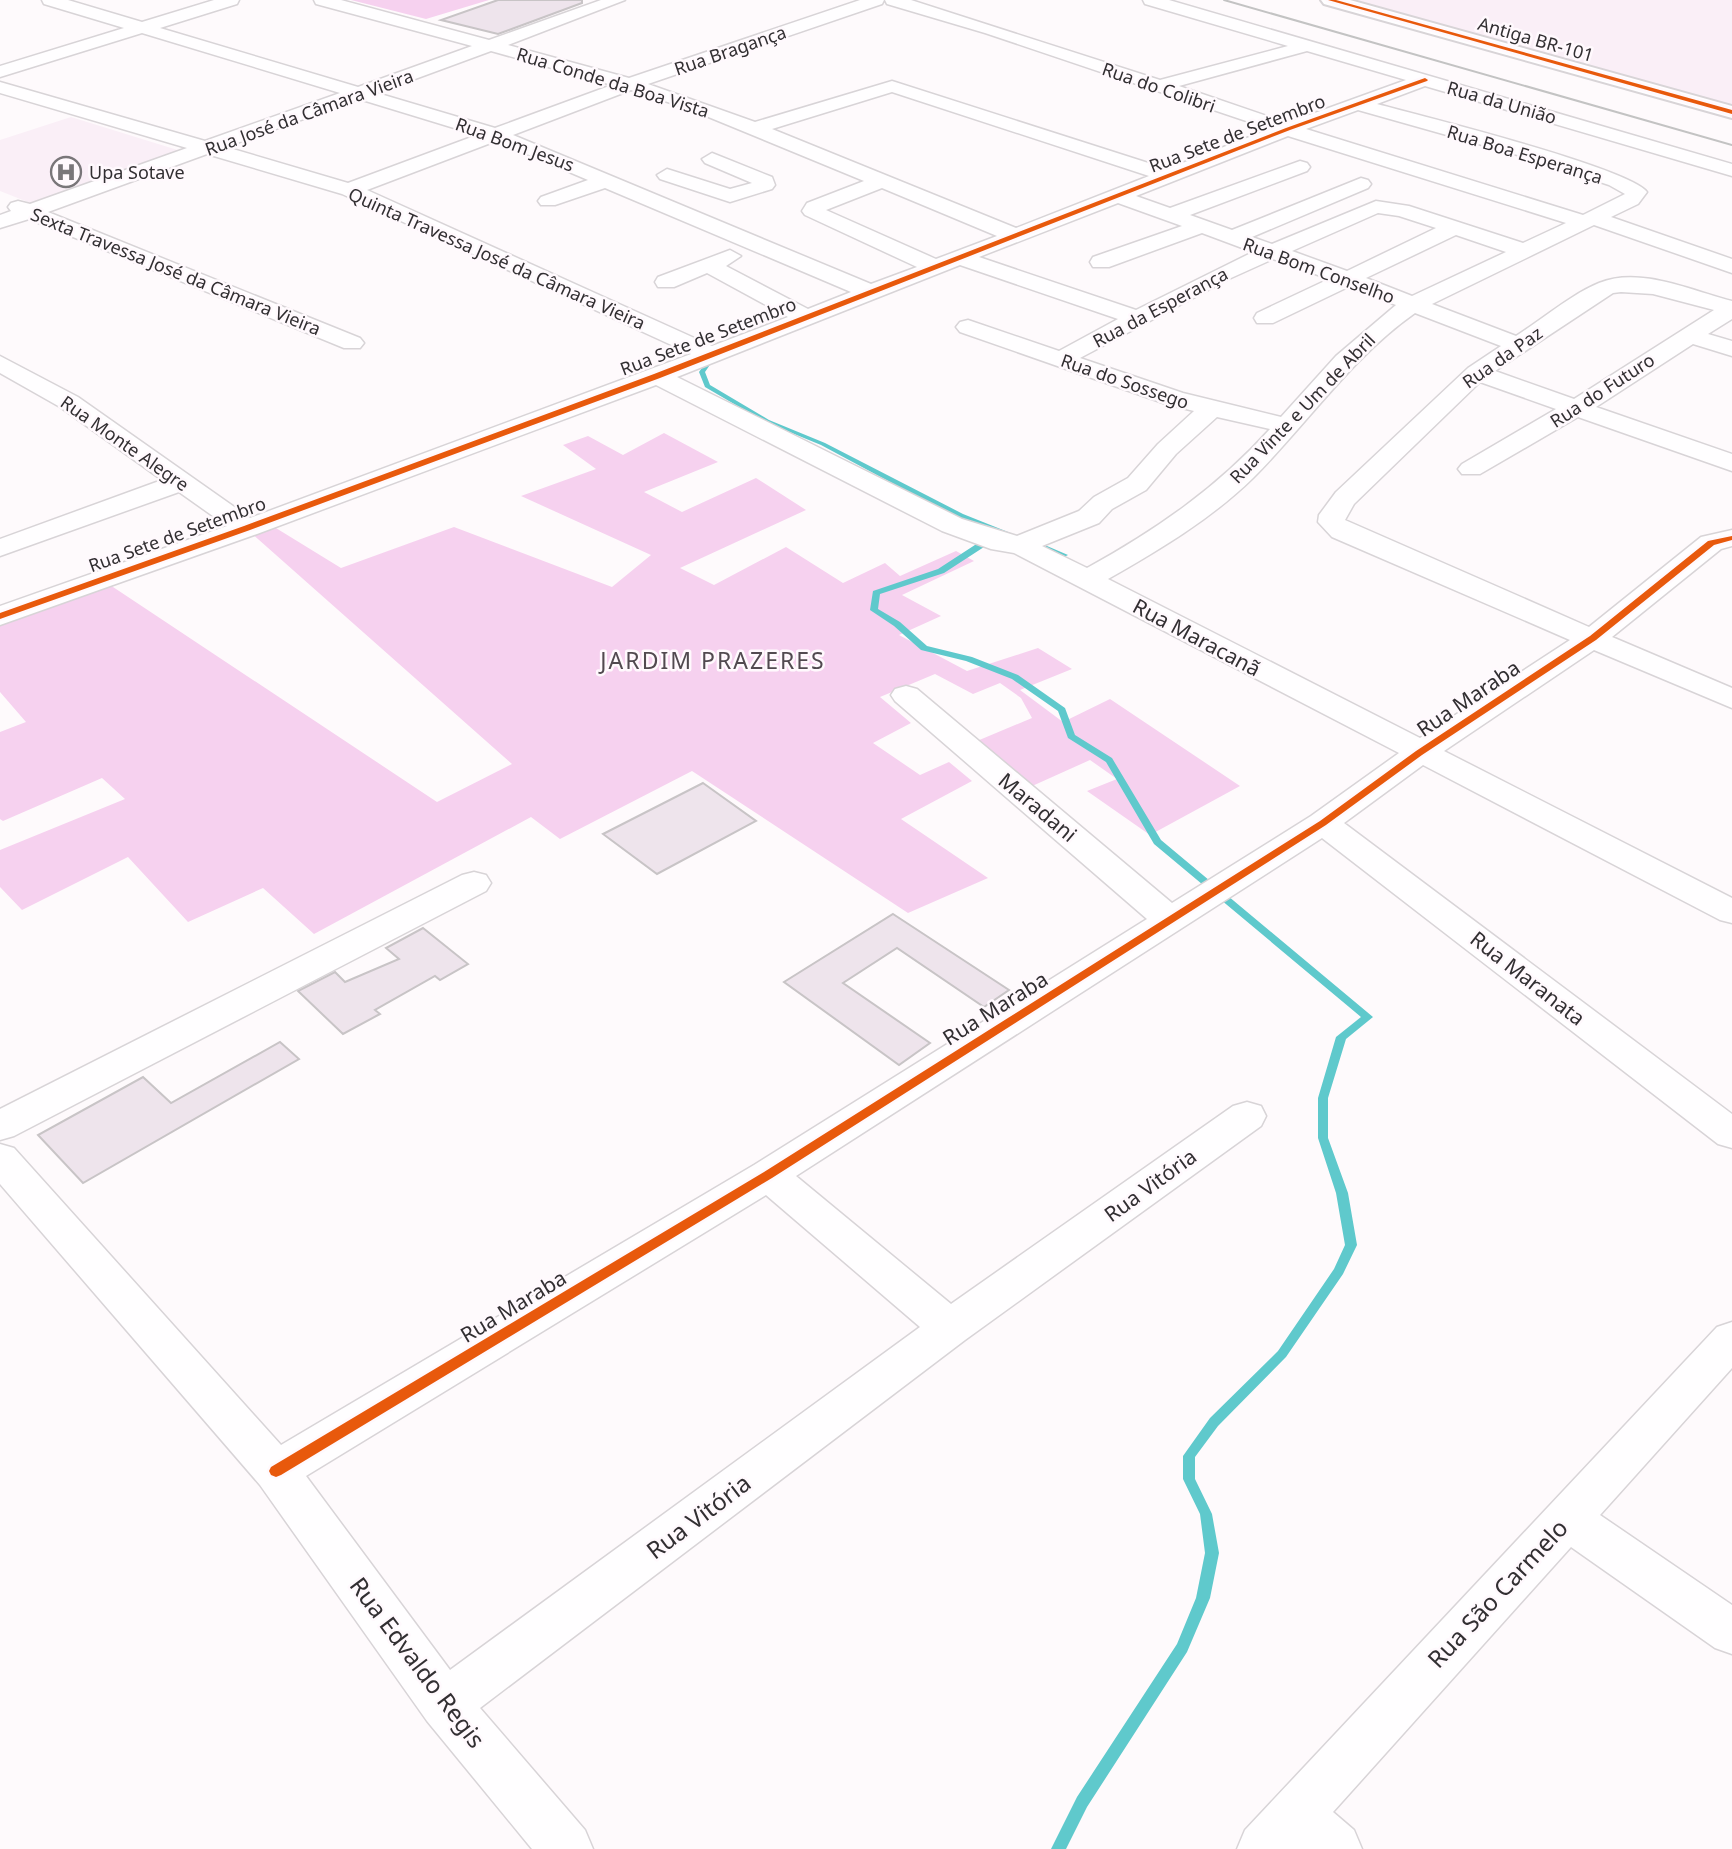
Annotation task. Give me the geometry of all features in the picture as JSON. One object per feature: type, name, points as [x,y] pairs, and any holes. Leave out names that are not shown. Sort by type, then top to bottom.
[{"type":"main road","name":"Antiga BR-101","points":[[1330,0],[1732,112]]},
{"type":"street","name":"Rua Bom Jesus","points":[[50,0],[497,135],[873,293]]},
{"type":"street","points":[[0,72],[231,0]]},
{"type":"street","name":"Rua Conde da Boa Vista","points":[[322,0],[630,84],[696,105],[747,142]]},
{"type":"street","name":"Rua José da Câmara Vieira","points":[[0,222],[617,0]]},
{"type":"street","name":"Rua Bragança","points":[[349,190],[630,84],[876,0]]},
{"type":"street","name":"Rua do Colibri","points":[[892,0],[991,29],[1156,87],[1288,129],[1589,220]]},
{"type":"street","name":"Rua da União","points":[[1151,0],[1732,170]]},
{"type":"street","points":[[1156,87],[1307,46]]},
{"type":"street","name":"Rua Sete de Setembro","points":[[0,616],[657,376],[873,293],[1014,235],[1121,197],[1288,129],[1425,80]]},
{"type":"street","points":[[712,159],[766,183],[737,196],[723,196],[659,177],[712,159],[747,142],[892,86],[1171,177]]},
{"type":"street","name":"Quinta Travessa José da Câmara Vieira","points":[[0,87],[349,190],[709,354]]},
{"type":"street","name":"Rua Boa Esperança","points":[[1361,105],[1528,152],[1616,181],[1637,192],[1632,200],[1525,251]]},
{"type":"street","points":[[747,142],[775,138],[1014,235]]},
{"type":"street","points":[[1170,215],[1300,167]]},
{"type":"street","points":[[548,201],[608,180]]},
{"type":"street","points":[[883,181],[814,206],[812,211],[935,267]]},
{"type":"street","points":[[1231,238],[1361,184]]},
{"type":"street","name":"Rua Bom Conselho","points":[[1121,197],[1346,278],[1518,345]]},
{"type":"street","name":"Sexta Travessa José da Câmara Vieira","points":[[0,201],[352,343]]},
{"type":"street","name":"Rua da Esperança","points":[[1061,359],[1223,272],[1376,207],[1391,207],[1456,227]]},
{"type":"street","name":"Rua Boa Esperança","points":[[1589,220],[1732,266]]},
{"type":"street","points":[[1101,262],[1200,227]]},
{"type":"street","points":[[1265,318],[1456,227],[1525,251]]},
{"type":"street","points":[[666,282],[759,244]]},
{"type":"street","points":[[1413,304],[1525,251]]},
{"type":"street","points":[[960,258],[1139,318]]},
{"type":"street","points":[[708,265],[806,317]]},
{"type":"street","name":"Rua da Paz","points":[[1593,638],[1342,531],[1331,522],[1332,515],[1345,498],[1476,373],[1606,288],[1616,285],[1647,287],[1732,309]]},
{"type":"street","name":"Rua Vinte e Um de Abril","points":[[1086,580],[1150,545],[1222,492],[1245,471],[1363,341],[1413,304]]},
{"type":"street","name":"Rua do Futuro","points":[[1471,469],[1576,409],[1687,335],[1732,309]]},
{"type":"street","name":"Rua do Sossego","points":[[968,327],[1141,388],[1212,410],[1284,425]]},
{"type":"street","points":[[1687,335],[1732,349]]},
{"type":"street","name":"Rua Monte Alegre","points":[[0,363],[69,402],[247,528]]},
{"type":"street","points":[[1476,373],[1732,463]]},
{"type":"street","name":"Rua Maracanã","points":[[657,376],[952,526],[1001,543],[1020,545],[1732,912]]},
{"type":"street","points":[[1020,545],[1089,517],[1111,498],[1137,484],[1167,449],[1212,410]]},
{"type":"street","points":[[0,548],[182,482]]},
{"type":"street","name":"Rua Maraba","points":[[276,1471],[768,1175],[1323,823],[1419,753],[1593,638],[1721,541]]},
{"type":"street","points":[[1593,638],[1732,699]]},
{"type":"street","name":"Maradani","points":[[906,695],[1170,920]]},
{"type":"street","name":"Rua Maranata","points":[[1323,823],[1732,1133]]},
{"type":"street","points":[[0,1126],[474,883]]},
{"type":"street","name":"Rua Vitória","points":[[445,1704],[950,1328],[1247,1116]]},
{"type":"street","name":"Rua Edvaldo Regis","points":[[0,1158],[276,1471],[445,1704],[566,1849]]},
{"type":"street","points":[[768,1175],[950,1328]]},
{"type":"street","name":"Rua São Carmelo","points":[[1280,1832],[1732,1339]]},
{"type":"street","points":[[1566,1518],[1732,1632]]},
{"type":"street","points":[[1280,1832],[1335,1849]]},
{"type":"shaded area","points":[[351,0],[489,0],[426,19]]},
{"type":"shaded area","points":[[1318,0],[1732,0],[1732,111],[1515,51]]},
{"type":"shaded area","name":"Upa Sotave","points":[[71,117],[184,152],[38,206],[0,191],[0,140]]},
{"type":"shaded area","points":[[664,433],[718,462],[644,492],[682,512],[756,478],[806,510],[680,568],[714,585],[786,547],[843,583],[885,563],[900,576],[956,551],[974,561],[902,595],[941,616],[899,635],[967,671],[1038,648],[1072,669],[1020,690],[1063,722],[1110,699],[1240,786],[1150,835],[1087,791],[1117,779],[1090,760],[1030,787],[977,741],[1032,718],[1021,698],[1000,683],[973,694],[935,674],[880,697],[911,723],[873,743],[920,775],[949,762],[972,781],[901,819],[988,878],[908,913],[692,771],[560,839],[531,817],[314,934],[263,888],[188,922],[128,857],[22,910],[0,887],[0,850],[125,799],[102,778],[3,821],[0,819],[0,732],[26,722],[0,692],[0,624],[107,583],[437,802],[512,764],[250,532],[271,525],[341,568],[454,527],[612,587],[651,555],[521,496],[596,469],[563,445],[588,436],[623,455]]},
{"type":"building","points":[[498,0],[582,0],[582,3],[498,34],[441,20]]},
{"type":"building","points":[[703,783],[756,821],[657,874],[603,834]]},
{"type":"building","points":[[893,914],[1009,990],[984,1007],[897,948],[843,983],[930,1043],[899,1065],[784,982]]},
{"type":"building","points":[[423,928],[468,964],[440,980],[435,976],[375,1010],[380,1014],[343,1034],[298,991],[335,972],[345,982],[399,959],[386,948]]},
{"type":"building","points":[[280,1042],[299,1059],[83,1183],[38,1135],[143,1077],[171,1103]]},
{"type":"waterway","points":[[713,356],[702,372],[707,386],[767,421],[823,444],[960,516],[1014,536]]},
{"type":"waterway","points":[[993,542],[981,545],[941,571],[876,593],[874,610],[897,624],[924,648],[969,659],[1015,677],[1062,710],[1071,736],[1109,760],[1157,842],[1368,1017],[1341,1037],[1323,1098],[1323,1138],[1342,1193],[1351,1245],[1339,1271],[1282,1354],[1214,1422],[1189,1456],[1189,1479],[1206,1514],[1212,1553],[1203,1598],[1182,1648],[1082,1802],[1058,1849]]},
{"type":"waterway","points":[[1037,545],[1064,555]]},
{"type":"tram line","points":[[1224,0],[1732,145]]},
{"type":"cycle path","points":[[1330,0],[1732,112]]},
{"type":"cycle path","points":[[0,616],[657,376],[1288,129],[1425,80]]},
{"type":"cycle path","points":[[276,1471],[768,1175],[1323,823],[1419,753],[1593,638],[1711,543],[1732,538]]},
{"type":"place","name":"Upa Sotave","points":[[66,172]]},
{"type":"district","name":"JARDIM PRAZERES","points":[[713,660]]}]
